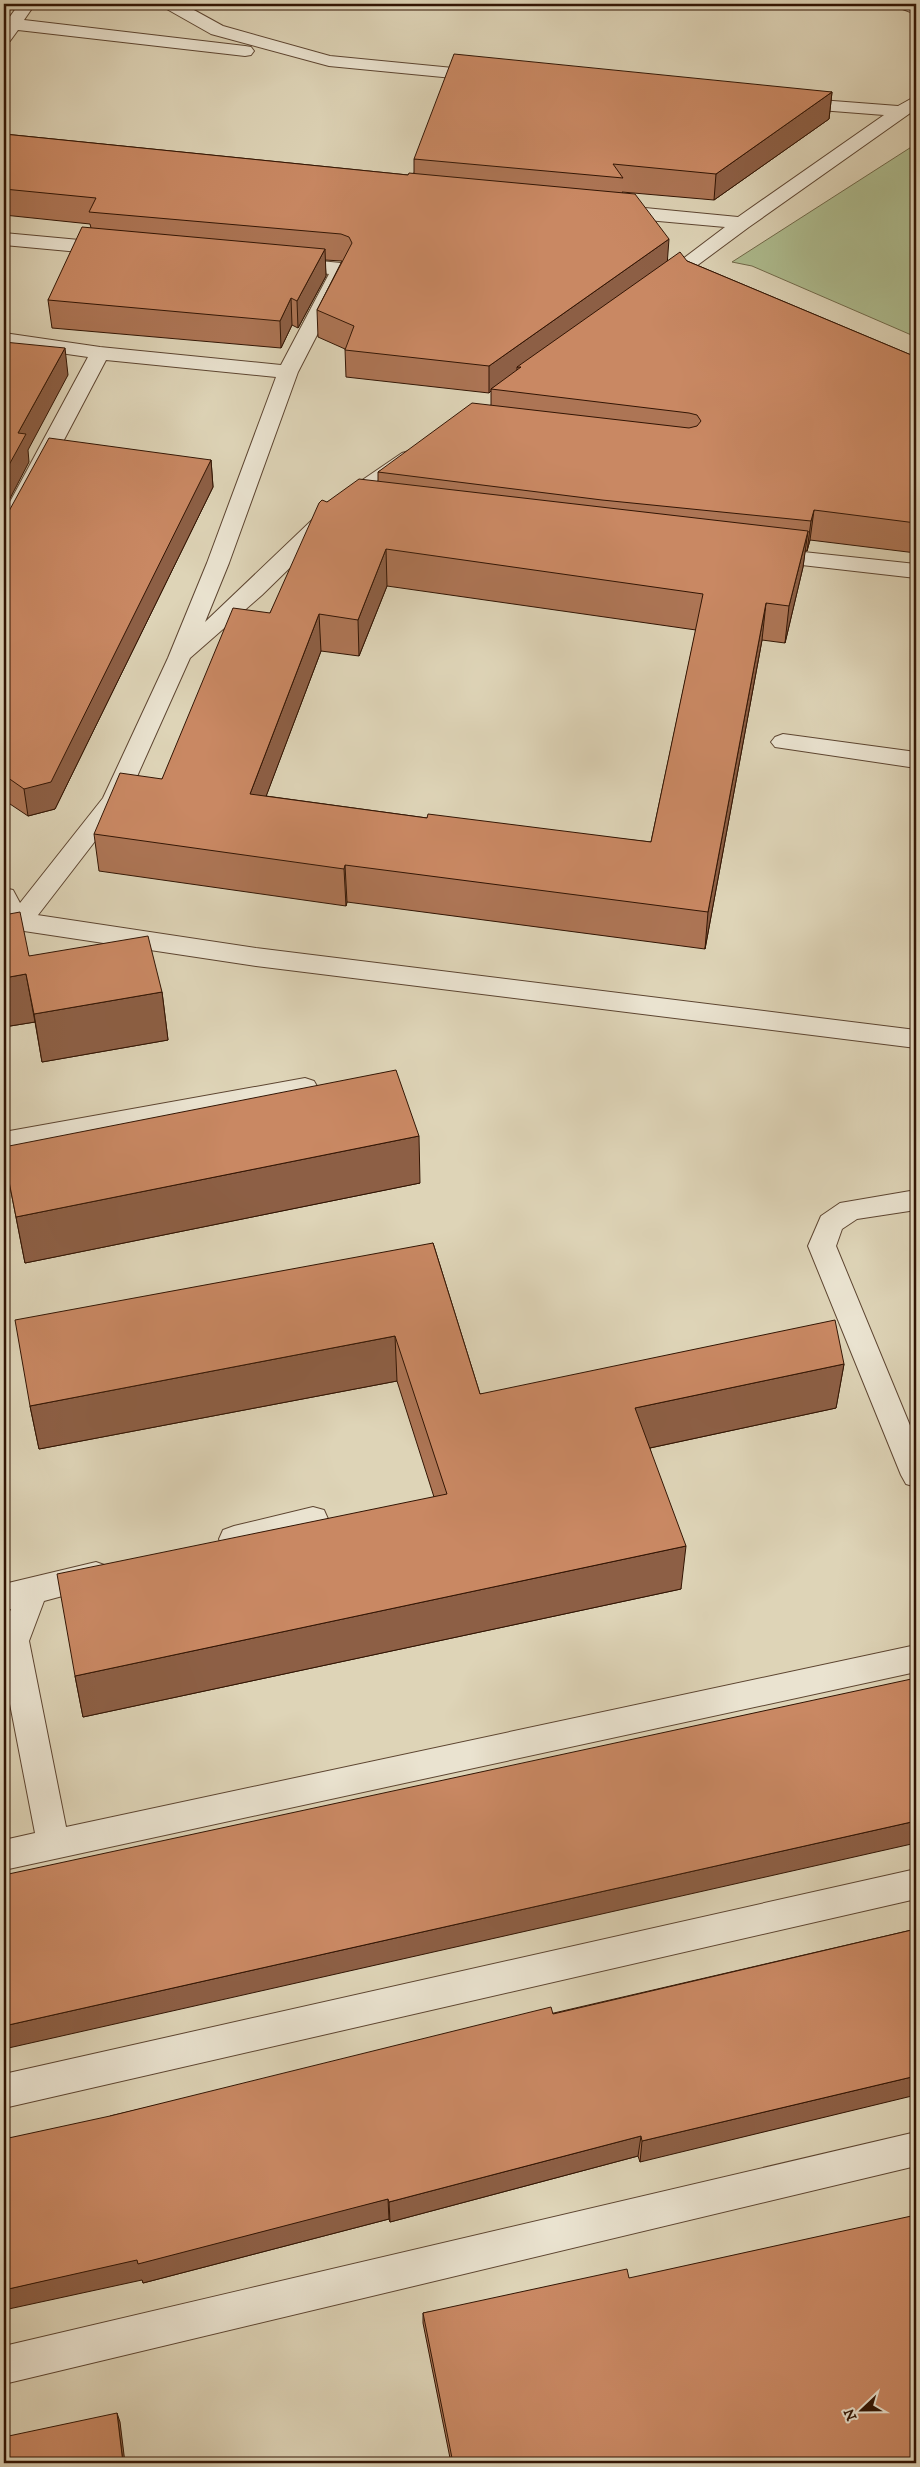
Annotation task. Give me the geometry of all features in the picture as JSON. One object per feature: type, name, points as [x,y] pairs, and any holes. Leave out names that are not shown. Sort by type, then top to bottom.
[{"type":"street","points":[[27,4],[9,31],[496,77]]},
{"type":"street","points":[[171,4],[217,30],[329,61]]},
{"type":"street","points":[[906,4],[916,9]]},
{"type":"street","points":[[645,295],[696,268],[742,223],[899,111],[916,101]]},
{"type":"street","points":[[781,102],[899,111]]},
{"type":"street","points":[[593,209],[742,223]]},
{"type":"street","points":[[6,243],[128,250]]},
{"type":"street","points":[[12,921],[114,800],[179,658],[218,563],[288,372],[341,269],[273,263]]},
{"type":"street","points":[[4,339],[100,353],[288,372]]},
{"type":"street","points":[[4,533],[100,353]]},
{"type":"street","points":[[179,658],[254,590],[341,505],[378,477],[424,448]]},
{"type":"street","points":[[341,505],[370,509]]},
{"type":"street","points":[[748,553],[916,571]]},
{"type":"street","points":[[783,742],[916,760]]},
{"type":"street","points":[[4,896],[12,921]]},
{"type":"street","points":[[12,921],[256,957],[916,1039]]},
{"type":"street","points":[[4,1142],[326,1085]]},
{"type":"street","points":[[916,1200],[850,1210],[831,1223],[822,1246],[916,1475]]},
{"type":"street","points":[[206,1546],[312,1519]]},
{"type":"street","points":[[53,1844],[13,1641],[18,1594],[120,1569]]},
{"type":"street","points":[[4,1855],[916,1659]]},
{"type":"street","points":[[4,2091],[916,1884]]},
{"type":"street","points":[[4,2365],[916,2149]]},
{"type":"green space","points":[[916,144],[916,337],[752,266],[732,262]]},
{"type":"building","points":[[454,54],[832,92],[716,174],[613,164],[623,178],[414,159]]},
{"type":"building","points":[[4,134],[408,175],[409,173],[635,194],[669,239],[489,366],[345,350],[354,326],[317,310],[352,243],[349,237],[341,234],[89,212],[96,198],[4,189]]},
{"type":"building","points":[[82,227],[325,249],[297,301],[291,298],[280,321],[48,300]]},
{"type":"building","points":[[680,252],[687,261],[916,357],[916,523],[814,510],[811,521],[602,500],[378,472],[472,403],[689,428],[697,426],[701,421],[697,415],[689,413],[491,389],[521,367],[517,367]]},
{"type":"building","points":[[4,342],[65,348],[18,433],[26,434],[4,474]]},
{"type":"building","points":[[49,438],[211,460],[51,782],[24,789],[4,775],[4,512],[9,511]]},
{"type":"building","points":[[359,479],[808,531],[789,606],[766,603],[708,912],[345,865],[344,869],[94,834],[120,773],[162,779],[233,608],[270,613],[319,503],[322,500],[327,502]],"holes":[[[386,549],[703,594],[651,842],[428,814],[427,818],[250,794],[319,614],[358,620]]]},
{"type":"building","points":[[20,912],[29,956],[148,936],[162,992],[34,1014],[26,974],[4,978],[4,915]]},
{"type":"building","points":[[396,1070],[419,1136],[16,1217],[4,1156],[4,1147]]},
{"type":"building","points":[[433,1243],[480,1394],[835,1320],[844,1364],[635,1408],[686,1546],[75,1676],[57,1574],[447,1494],[395,1336],[30,1406],[15,1320]]},
{"type":"building","points":[[916,1678],[916,1821],[4,2026],[4,1875]]},
{"type":"building","points":[[916,1929],[916,2076],[642,2141],[641,2136],[389,2202],[388,2199],[138,2264],[137,2260],[4,2290],[4,2139],[110,2116],[551,2007],[553,2014]]},
{"type":"building","points":[[916,2215],[916,2463],[453,2463],[423,2313],[627,2269],[629,2278]]},
{"type":"building","points":[[117,2413],[123,2463],[4,2463],[4,2437]]}]
